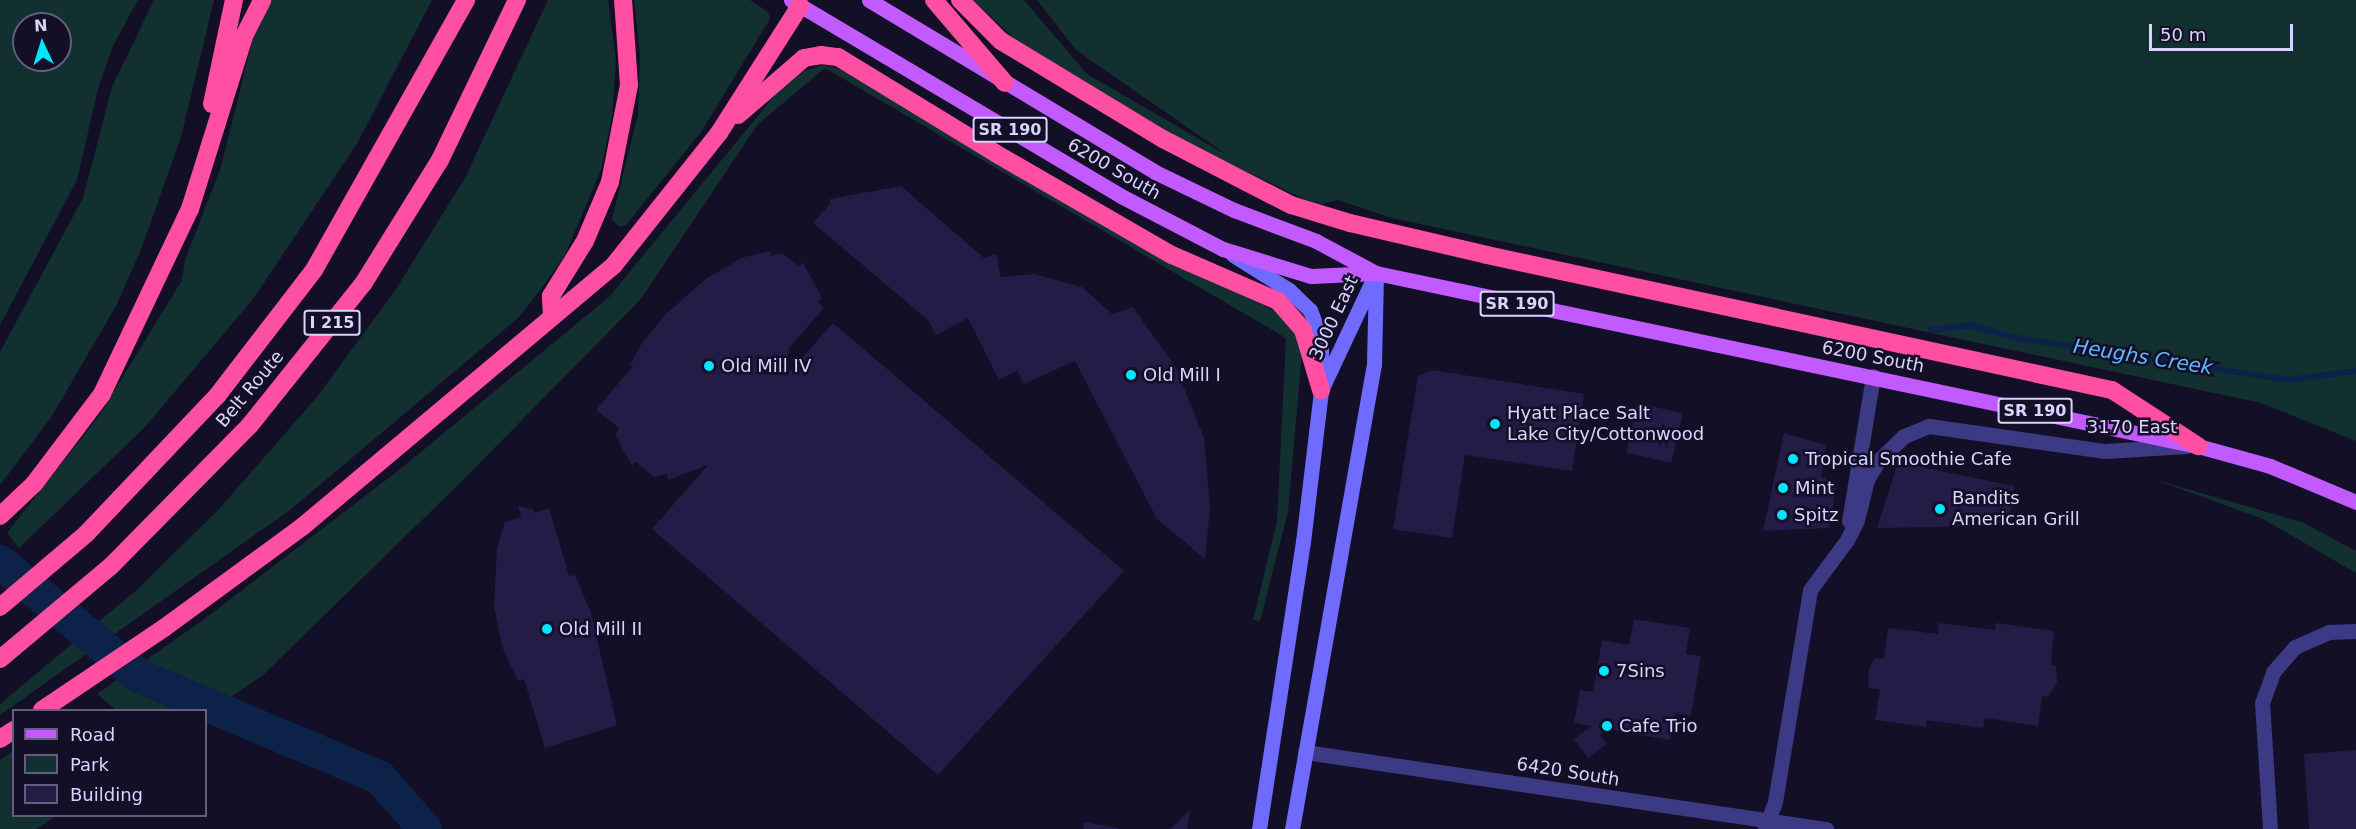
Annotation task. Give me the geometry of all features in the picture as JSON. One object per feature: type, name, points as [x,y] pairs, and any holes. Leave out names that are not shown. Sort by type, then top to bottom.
[{"type":"highway","points":[[190,209],[234,0]]},
{"type":"highway","points":[[0,516],[33,484],[102,394],[190,209],[245,34],[262,0]]},
{"type":"highway","name":"Belt Route","points":[[0,607],[86,534],[217,396],[314,270],[458,18],[466,0]]},
{"type":"highway","name":"Belt Route","points":[[0,659],[111,566],[250,425],[363,284],[440,160],[517,0]]},
{"type":"highway","points":[[552,317],[551,296],[585,241],[610,182],[629,85],[623,0]]},
{"type":"highway","points":[[934,0],[1005,83]]},
{"type":"highway","points":[[960,0],[1001,41],[1163,139],[1291,205],[1350,223],[1476,252],[2112,390],[2198,446]]},
{"type":"highway","points":[[45,709],[164,628],[302,527],[614,265],[719,133],[796,3]]},
{"type":"highway","points":[[719,133],[804,58],[821,54],[838,57],[995,153],[1172,255],[1278,301],[1303,330],[1321,390]]},
{"type":"main road","name":"6200 South","points":[[869,0],[1005,83],[1194,192],[1316,241],[1376,273]]},
{"type":"main road","name":"6200 South","points":[[796,3],[1121,196],[1223,249],[1311,276],[1376,273],[2198,446],[2288,472],[2356,502]]},
{"type":"main road","points":[[1223,249],[1289,290],[1310,310],[1321,338],[1321,390]]},
{"type":"main road","name":"3000 East","points":[[1259,829],[1304,542],[1321,390],[1376,273]]},
{"type":"main road","name":"3000 East","points":[[1292,829],[1374,364],[1376,273]]},
{"type":"street","name":"3170 East","points":[[1847,540],[1873,376]]},
{"type":"street","name":"3170 East","points":[[1767,825],[1775,802],[1810,590],[1847,540],[1857,520],[1867,480],[1878,461],[1904,436],[1929,426],[2105,451],[2198,446]]},
{"type":"street","points":[[2270,829],[2262,703],[2273,672],[2295,647],[2328,632],[2356,631]]},
{"type":"street","name":"6420 South","points":[[1305,752],[1767,825],[1826,829]]},
{"type":"green space","points":[[0,0],[138,0],[113,46],[98,89],[77,180],[0,325]]},
{"type":"green space","points":[[154,0],[214,0],[181,137],[141,250],[116,306],[52,416],[0,485],[0,352],[83,198],[112,87]]},
{"type":"green space","points":[[269,0],[432,0],[358,142],[253,299],[145,427],[19,548],[7,533],[99,416],[182,280],[185,260],[221,167],[252,42]]},
{"type":"green space","points":[[548,0],[608,0],[616,60],[612,117],[601,170],[565,255],[541,289],[518,318],[290,510],[0,715],[0,704],[139,588],[219,509],[317,397],[396,289],[465,178]]},
{"type":"green space","points":[[634,0],[750,0],[768,12],[770,19],[701,132],[626,225],[619,227],[612,219],[638,114],[640,54]]},
{"type":"green space","points":[[973,0],[1024,0],[1087,74],[1230,157],[1076,50],[1037,0],[2356,0],[2356,441],[2261,403],[1392,218],[1338,200],[1322,204],[1306,200],[1195,147],[1135,112],[1014,38]]},
{"type":"green space","points":[[823,65],[851,72],[985,155],[1280,314],[1296,333],[1302,352],[1288,512],[1260,621],[1253,620],[1277,521],[1286,338],[825,68],[758,124],[641,299],[460,483],[263,675],[207,713],[207,709],[115,709],[97,694],[203,620],[399,470],[609,297],[780,89],[804,71]]},
{"type":"green space","points":[[2156,480],[2302,522],[2356,551],[2356,573],[2263,519]]},
{"type":"green space","points":[[12,752],[12,817],[54,817],[36,829],[0,829],[0,760]]},
{"type":"building","name":"Old Mill I","points":[[901,186],[984,258],[996,254],[1001,277],[1034,274],[1082,287],[1112,314],[1133,307],[1176,368],[1204,438],[1210,509],[1205,559],[1157,519],[1075,361],[1024,384],[1017,370],[999,380],[968,318],[936,335],[928,320],[813,223],[830,204],[830,199]]},
{"type":"building","points":[[770,251],[771,256],[782,253],[799,266],[803,263],[822,298],[818,302],[824,308],[789,348],[785,377],[833,323],[1124,571],[938,775],[652,529],[708,465],[668,480],[667,474],[654,477],[636,462],[632,466],[615,435],[619,428],[596,410],[633,366],[630,365],[642,343],[666,314],[707,278],[744,257]]},
{"type":"building","name":"Hyatt Place Salt Lake City/Cottonwood","points":[[1432,370],[1584,394],[1572,471],[1465,455],[1452,538],[1393,529],[1418,376]]},
{"type":"building","points":[[1638,403],[1683,413],[1671,463],[1627,453]]},
{"type":"building","points":[[1784,433],[1826,445],[1821,477],[1837,482],[1829,528],[1763,531]]},
{"type":"building","points":[[1898,462],[2014,486],[2008,526],[1877,528]]},
{"type":"building","name":"Old Mill II","points":[[518,506],[533,509],[534,513],[549,508],[569,576],[575,575],[591,613],[617,725],[545,748],[524,679],[518,681],[502,647],[494,605],[497,548],[505,522],[521,517]]},
{"type":"building","points":[[1634,619],[1690,628],[1686,654],[1701,656],[1691,716],[1675,713],[1670,740],[1607,729],[1600,735],[1607,744],[1588,758],[1574,739],[1592,726],[1574,723],[1580,690],[1593,692],[1602,640],[1629,645]]},
{"type":"building","points":[[1939,623],[1995,630],[1996,623],[2054,631],[2051,665],[2056,666],[2057,683],[2048,697],[2042,696],[2038,726],[1985,718],[1983,728],[1927,720],[1926,727],[1875,720],[1880,689],[1869,688],[1868,672],[1874,658],[1884,659],[1888,628],[1938,634]]},
{"type":"building","points":[[2356,750],[2356,829],[2309,829],[2304,754]]},
{"type":"building","points":[[1190,810],[1187,829],[1170,829]]},
{"type":"building","points":[[1084,822],[1118,828],[1118,829],[1083,829]]},
{"type":"waterway","name":"Heughs Creek","points":[[1931,330],[1970,325],[2017,338],[2289,380],[2356,371]]},
{"type":"waterway","points":[[0,562],[139,676],[380,778],[425,829]]},
{"type":"place","name":"Old Mill IV","points":[[709,366]]},
{"type":"place","name":"Old Mill I","points":[[1131,375]]},
{"type":"place","name":"Hyatt Place Salt Lake City/Cottonwood","points":[[1495,424]]},
{"type":"place","name":"Tropical Smoothie Cafe","points":[[1793,459]]},
{"type":"place","name":"Mint","points":[[1783,488]]},
{"type":"place","name":"Bandits American Grill","points":[[1940,509]]},
{"type":"place","name":"Spitz","points":[[1782,515]]},
{"type":"place","name":"Old Mill II","points":[[547,629]]},
{"type":"place","name":"7Sins","points":[[1604,671]]},
{"type":"place","name":"Cafe Trio","points":[[1607,726]]}]
